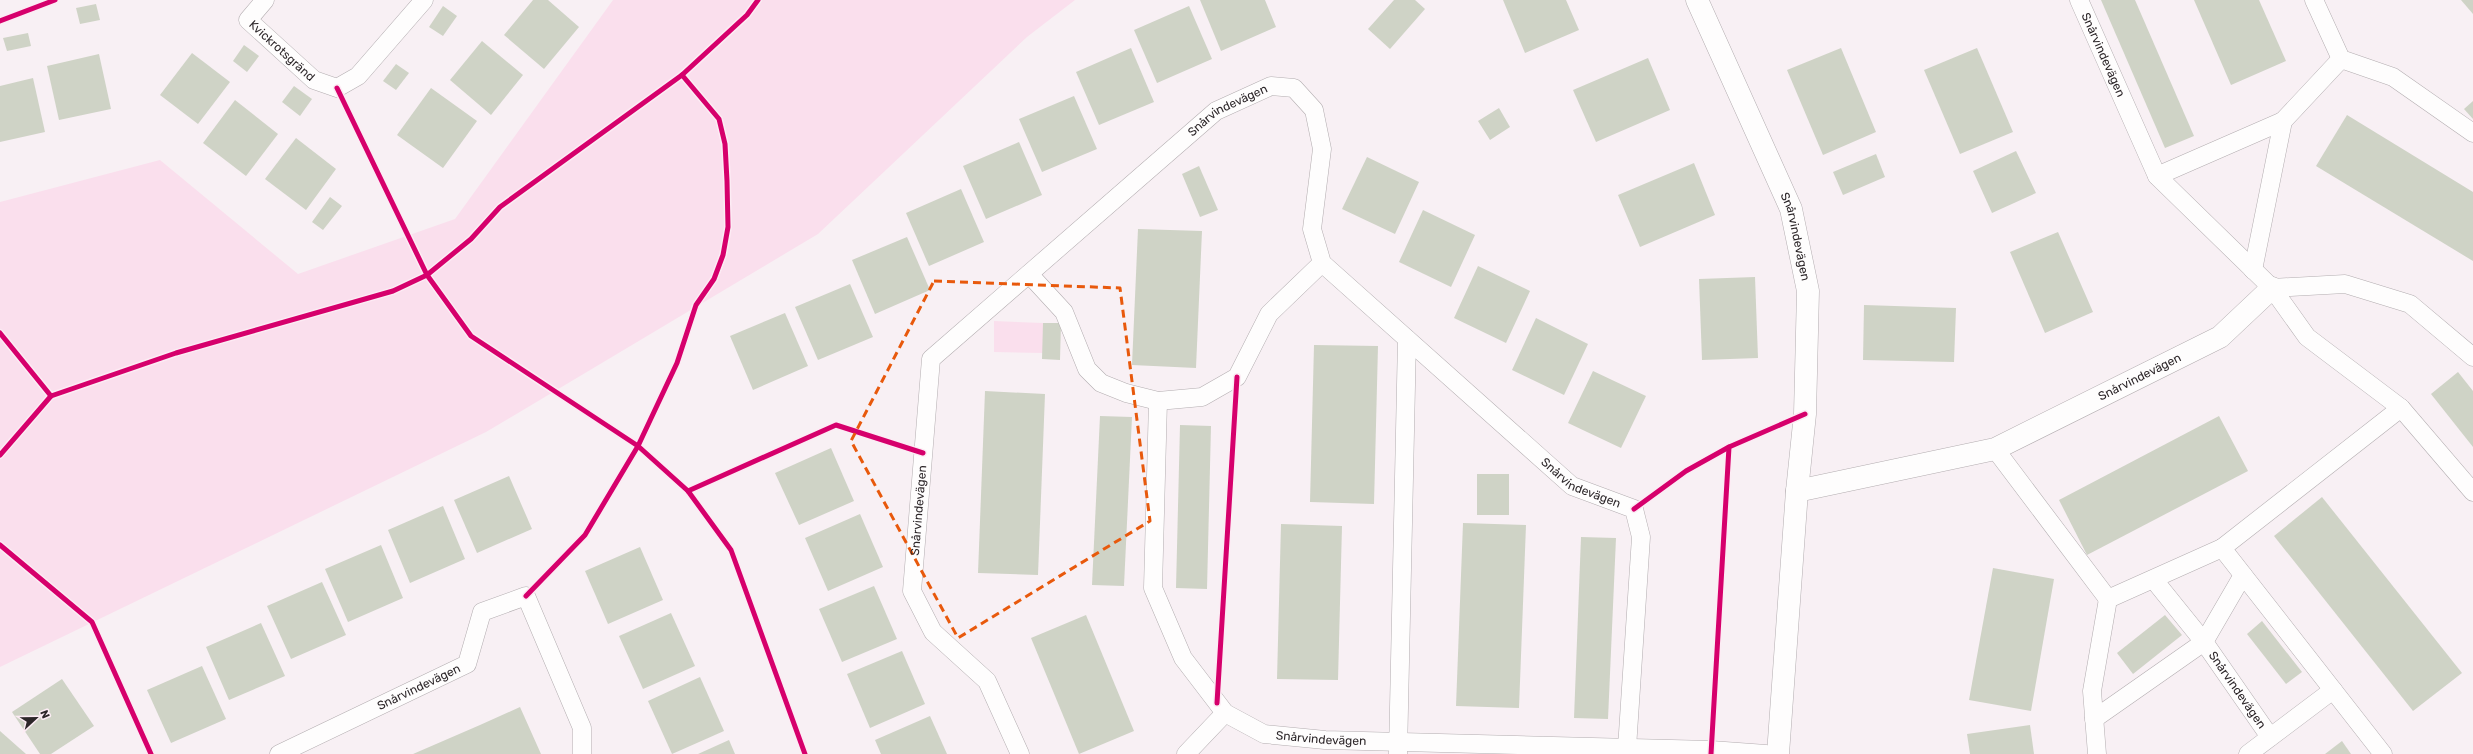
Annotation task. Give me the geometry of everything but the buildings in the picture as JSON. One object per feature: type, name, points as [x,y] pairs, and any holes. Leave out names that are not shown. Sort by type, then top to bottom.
[{"type":"street","name":"Snårvindevägen","points":[[1697,0],[1791,209],[1808,291],[1805,414],[1797,491],[1778,754]]},
{"type":"street","name":"Snårvindevägen","points":[[1797,491],[1995,449],[2220,337],[2272,288]]},
{"type":"lane","name":"Kvickrotsgränd","points":[[265,0],[248,20],[314,80],[337,88],[358,76],[424,0]]},
{"type":"lane","name":"Snårvindevägen","points":[[2079,0],[2157,176],[2272,288],[2307,337],[2401,408],[2473,492]]},
{"type":"lane","points":[[2314,0],[2341,59],[2393,77],[2473,133]]},
{"type":"lane","points":[[2157,176],[2283,121],[2341,59]]},
{"type":"lane","name":"Snårvindevägen","points":[[1020,754],[987,681],[932,632],[912,591],[931,359],[1216,111],[1271,86],[1294,88],[1314,110],[1322,149],[1312,229],[1322,263],[1572,486],[1634,510],[1640,536],[1627,748]]},
{"type":"lane","points":[[2253,270],[2283,121]]},
{"type":"lane","points":[[1029,274],[1064,312],[1087,368],[1100,383],[1126,394],[1158,401],[1202,397],[1236,377],[1269,314],[1322,263]]},
{"type":"lane","points":[[2272,288],[2345,284],[2410,304],[2473,357]]},
{"type":"lane","points":[[1398,748],[1408,339]]},
{"type":"lane","name":"Snårvindevägen","points":[[1158,401],[1153,588],[1183,658],[1225,713],[1264,734],[1398,748],[1514,750],[1627,748],[1766,754]]},
{"type":"lane","points":[[2108,599],[2154,580],[2222,548],[2401,408]]},
{"type":"lane","points":[[1995,449],[2108,599],[2092,691],[2097,754]]},
{"type":"lane","points":[[2222,548],[2383,754]]},
{"type":"lane","name":"Snårvindevägen","points":[[2094,719],[2204,642],[2243,575]]},
{"type":"lane","name":"Snårvindevägen","points":[[2154,580],[2204,642],[2270,737]]},
{"type":"lane","name":"Snårvindevägen","points":[[279,754],[467,664],[482,612],[526,596],[582,728],[582,754]]},
{"type":"lane","name":"Snårvindevägen","points":[[2248,754],[2333,690]]},
{"type":"lane","points":[[1186,754],[1225,713]]},
{"type":"highlighted area","points":[[934,281],[1120,288],[1150,521],[958,638],[851,441]]},
{"type":"shaded area","points":[[613,0],[1075,0],[1027,37],[818,234],[486,432],[0,667],[0,202],[160,160],[298,274],[455,219]]},
{"type":"shaded area","points":[[994,321],[1043,323],[1043,353],[994,352]]},
{"type":"cycle path","points":[[0,21],[55,0]]},
{"type":"cycle path","points":[[0,455],[51,396],[176,353],[393,291],[427,275],[471,239],[500,207],[682,75],[747,15],[758,0]]},
{"type":"cycle path","points":[[526,596],[585,535],[638,446],[677,363],[696,305],[714,279],[723,255],[728,227],[725,144],[719,119],[682,75]]},
{"type":"cycle path","points":[[337,88],[427,275],[471,336],[638,446],[688,491],[731,550],[805,754]]},
{"type":"cycle path","points":[[0,333],[51,396]]},
{"type":"cycle path","points":[[1217,703],[1237,377]]},
{"type":"cycle path","points":[[1711,754],[1729,447],[1805,414]]},
{"type":"cycle path","points":[[688,491],[836,425],[923,453]]},
{"type":"cycle path","points":[[1634,509],[1686,471],[1729,447]]},
{"type":"cycle path","points":[[0,545],[92,622],[151,754]]}]
